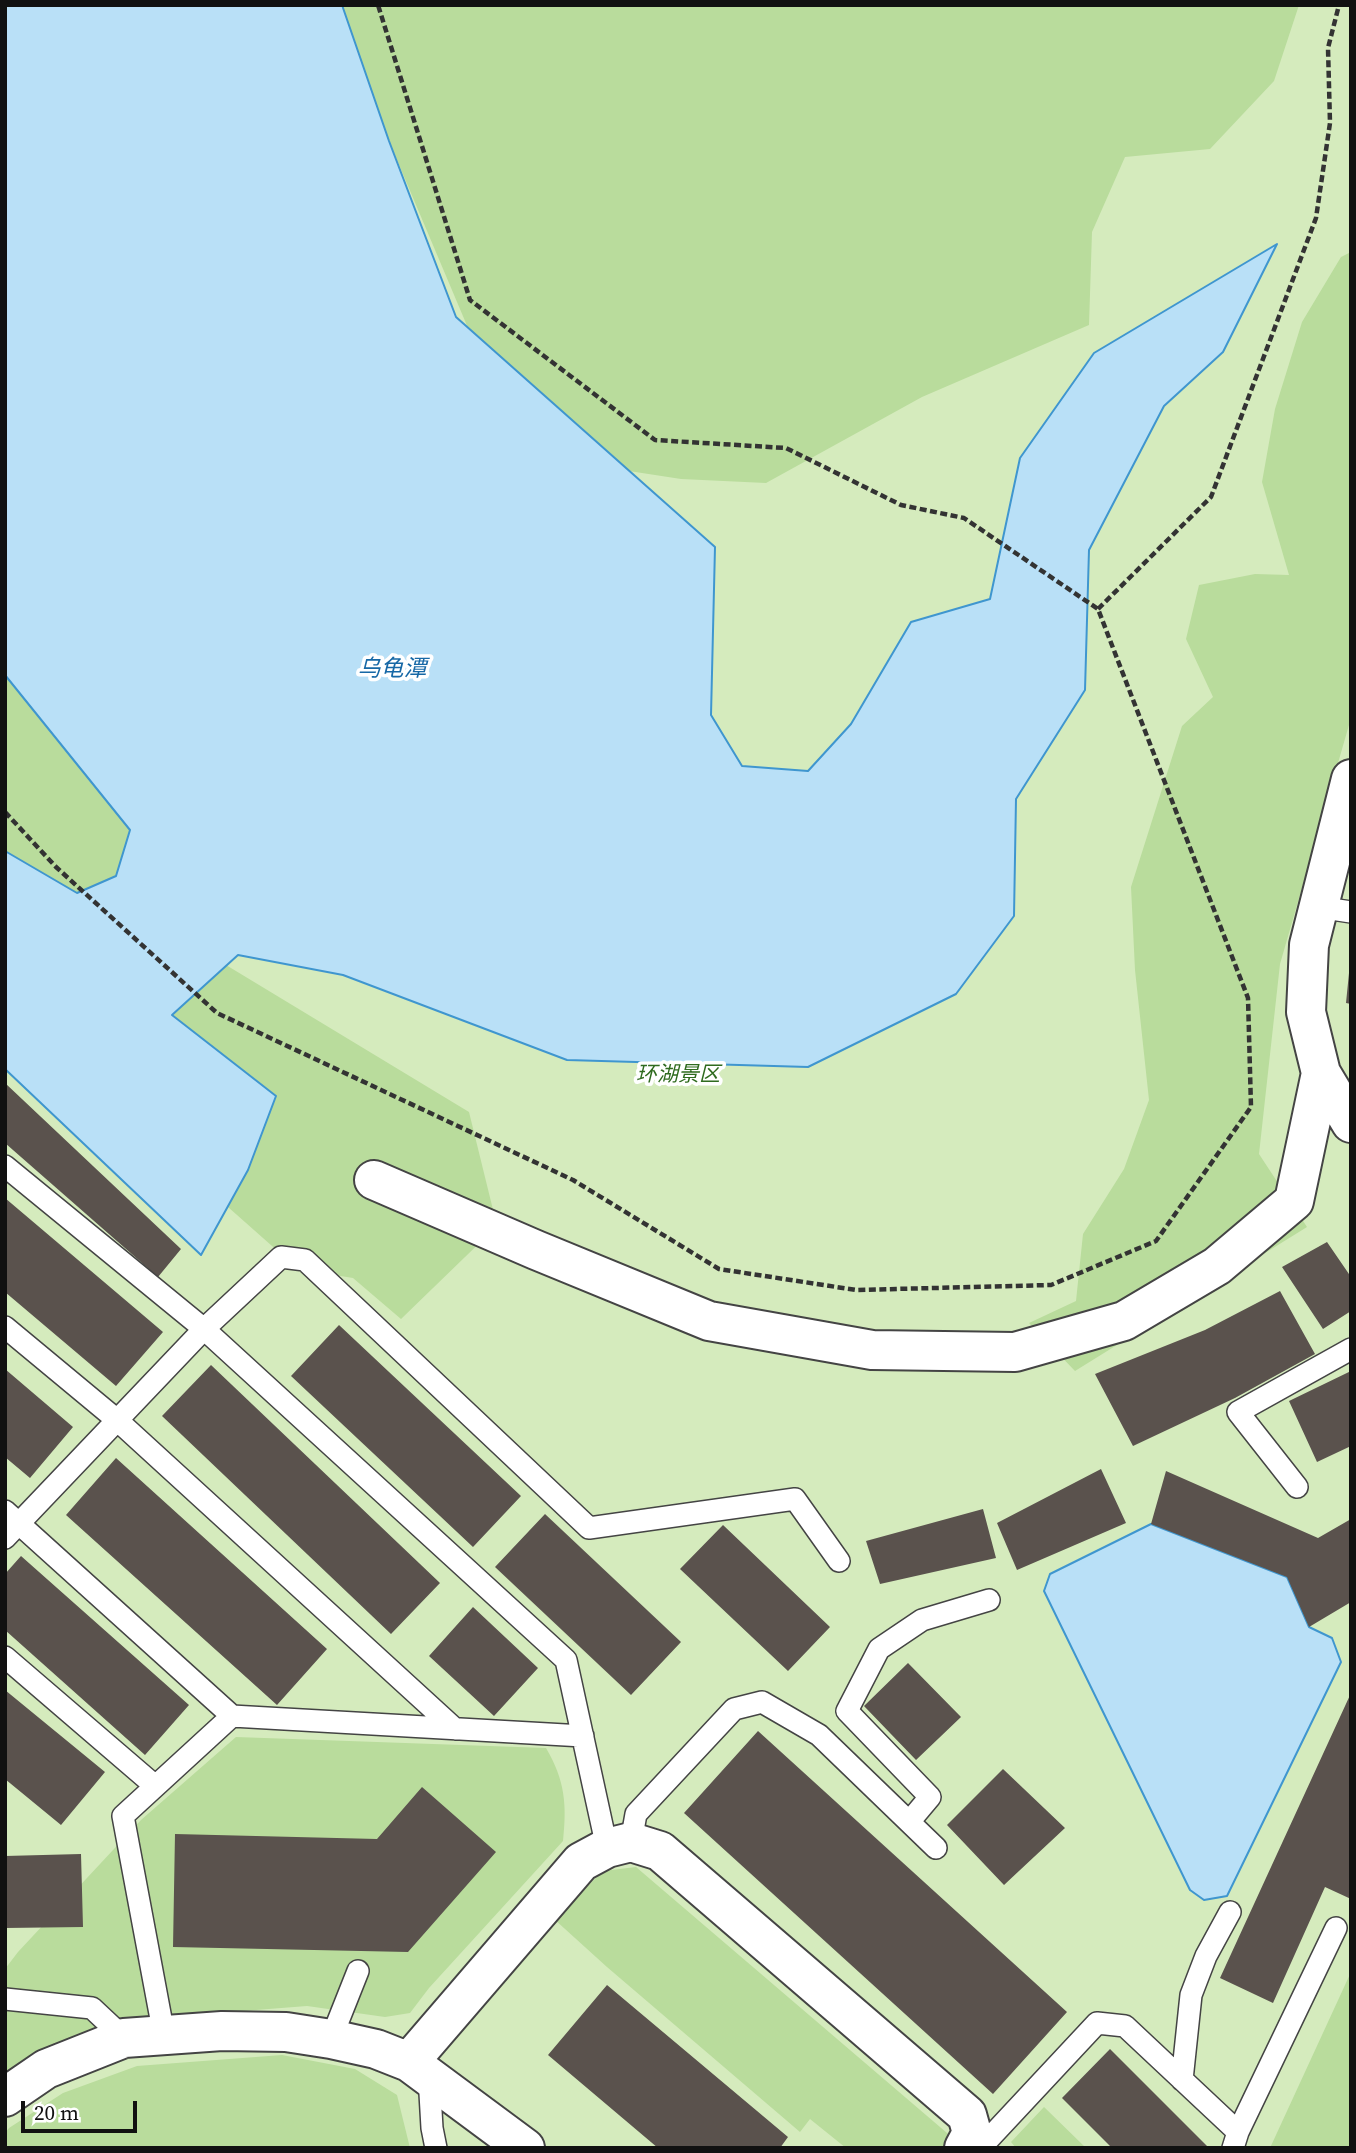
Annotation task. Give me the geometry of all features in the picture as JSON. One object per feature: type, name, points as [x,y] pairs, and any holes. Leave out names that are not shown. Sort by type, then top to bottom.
[{"type":"street","points":[[1348,798],[1335,910],[1309,945],[1306,1012],[1321,1073],[1351,1123]]},
{"type":"street","points":[[374,1180],[709,1321],[872,1350],[1015,1352],[1124,1321],[1217,1266],[1294,1200],[1321,1073]]},
{"type":"street","points":[[419,2069],[581,1862],[619,1845],[660,1851],[967,2115],[977,2143]]},
{"type":"street","points":[[5,2097],[46,2069],[124,2038],[222,2031],[273,2031],[331,2039],[376,2049],[419,2069],[525,2148]]},
{"type":"lane","points":[[5,1166],[204,1329],[566,1660],[583,1736],[619,1845]]},
{"type":"lane","points":[[583,1736],[232,1716],[10,1524],[117,1420],[204,1329],[281,1257],[305,1260],[589,1528],[795,1499],[839,1561]]},
{"type":"lane","points":[[5,1327],[117,1420],[455,1729]]},
{"type":"lane","points":[[1297,1488],[1238,1412],[1351,1349]]},
{"type":"lane","points":[[909,1822],[930,1797],[847,1711],[878,1649],[922,1620],[989,1600]]},
{"type":"lane","points":[[5,1657],[154,1785]]},
{"type":"lane","points":[[619,1845],[636,1814],[734,1709],[762,1702],[818,1735],[936,1849]]},
{"type":"lane","points":[[164,2035],[123,1816],[232,1716]]},
{"type":"lane","points":[[1182,2080],[1191,1995],[1206,1956],[1230,1912]]},
{"type":"lane","points":[[977,2143],[1097,2023],[1125,2026],[1182,2080],[1235,2140],[1336,1928]]},
{"type":"lane","points":[[331,2039],[358,1971]]},
{"type":"lane","points":[[5,1999],[92,2008],[124,2038]]},
{"type":"lane","points":[[419,2069],[436,2148]]},
{"type":"path","points":[[5,812],[56,867],[217,1013],[573,1181],[719,1269],[856,1290],[1051,1285],[1156,1241],[1251,1107],[1248,999],[1098,609],[964,518],[901,505],[786,448],[655,440],[470,300],[378,5]]},
{"type":"path","points":[[1098,609],[1211,497],[1316,218],[1330,122],[1328,48],[1339,5]]},
{"type":"green space","name":"环湖景区","points":[[5,5],[1351,5],[1351,2148],[5,2148]]},
{"type":"green space","points":[[342,5],[1299,5],[1274,81],[1210,149],[1125,157],[1092,232],[1089,325],[922,397],[766,483],[681,479],[629,471],[468,328],[389,141]]},
{"type":"green space","points":[[1351,252],[1351,718],[1280,964],[1259,1154],[1307,1227],[1075,1371],[1029,1323],[1076,1301],[1083,1234],[1124,1169],[1149,1100],[1135,970],[1131,887],[1182,726],[1213,697],[1186,639],[1199,585],[1255,574],[1289,575],[1262,482],[1275,409],[1302,322],[1341,257]]},
{"type":"green space","points":[[5,675],[130,829],[116,876],[77,893],[5,851]]},
{"type":"green space","points":[[226,965],[469,1112],[497,1226],[401,1319],[353,1278],[298,1269],[228,1207],[276,1095],[172,1016]]},
{"type":"green space","points":[[236,1737],[546,1748],[561,1782],[565,1816],[563,1841],[429,1988],[410,2013],[385,2017],[307,2006],[128,2020],[5,2080],[5,1969],[141,1820]]},
{"type":"green space","points":[[636,1867],[954,2139],[945,2148],[846,2148],[810,2119],[800,2132],[554,1919],[603,1871]]},
{"type":"green space","points":[[1351,1972],[1351,2148],[1270,2148]]},
{"type":"green space","points":[[282,2055],[355,2069],[397,2095],[410,2148],[5,2148],[5,2133],[9,2128],[63,2093],[137,2066]]},
{"type":"green space","points":[[1044,2107],[1086,2148],[1016,2148],[1011,2142]]},
{"type":"water","name":"乌龟潭","points":[[5,5],[342,5],[389,141],[456,317],[715,547],[711,715],[742,766],[808,771],[851,724],[911,622],[990,599],[1020,458],[1094,353],[1277,244],[1223,352],[1164,406],[1089,550],[1085,690],[1016,799],[1014,916],[956,994],[808,1067],[567,1060],[343,975],[238,955],[172,1015],[276,1096],[248,1170],[201,1255],[5,1069],[5,851],[77,893],[116,876],[130,830],[5,675]]},
{"type":"water","points":[[1151,1524],[1287,1577],[1309,1627],[1332,1638],[1341,1662],[1227,1896],[1204,1900],[1190,1890],[1044,1591],[1050,1574]]},
{"type":"building","points":[[1351,973],[1351,1004],[1346,1003]]},
{"type":"building","points":[[5,1083],[181,1249],[158,1277],[5,1143]]},
{"type":"building","points":[[5,1198],[163,1332],[116,1386],[5,1292]]},
{"type":"building","points":[[1327,1242],[1351,1277],[1351,1311],[1323,1329],[1282,1267]]},
{"type":"building","points":[[1280,1291],[1315,1354],[1235,1398],[1133,1446],[1095,1374],[1205,1330]]},
{"type":"building","points":[[339,1325],[521,1496],[473,1547],[291,1376]]},
{"type":"building","points":[[211,1365],[440,1583],[391,1634],[162,1416]]},
{"type":"building","points":[[5,1369],[73,1427],[30,1478],[5,1457]]},
{"type":"building","points":[[1351,1371],[1351,1446],[1317,1462],[1289,1401]]},
{"type":"building","points":[[116,1458],[327,1649],[277,1705],[66,1515]]},
{"type":"building","points":[[1101,1469],[1126,1523],[1017,1570],[997,1523]]},
{"type":"building","points":[[1166,1471],[1318,1538],[1351,1519],[1351,1602],[1309,1627],[1287,1577],[1151,1524]]},
{"type":"building","points":[[983,1509],[996,1558],[880,1584],[866,1541]]},
{"type":"building","points":[[545,1514],[681,1642],[631,1695],[495,1567]]},
{"type":"building","points":[[723,1525],[830,1627],[788,1671],[680,1569]]},
{"type":"building","points":[[21,1556],[189,1705],[145,1755],[5,1630],[5,1574]]},
{"type":"building","points":[[473,1607],[538,1668],[494,1716],[429,1656]]},
{"type":"building","points":[[908,1663],[961,1717],[916,1760],[864,1706]]},
{"type":"building","points":[[5,1690],[105,1772],[61,1825],[5,1779]]},
{"type":"building","points":[[1351,1693],[1351,1899],[1325,1887],[1273,2003],[1220,1978]]},
{"type":"building","points":[[758,1731],[1067,2012],[993,2094],[684,1813]]},
{"type":"building","points":[[1003,1769],[1065,1828],[1004,1885],[947,1825]]},
{"type":"building","points":[[422,1787],[496,1852],[408,1952],[173,1947],[175,1834],[377,1839]]},
{"type":"building","points":[[81,1854],[83,1927],[5,1928],[5,1856]]},
{"type":"building","points":[[607,1985],[788,2137],[780,2148],[658,2148],[548,2055]]},
{"type":"building","points":[[1110,2049],[1209,2148],[1112,2148],[1062,2098]]}]
